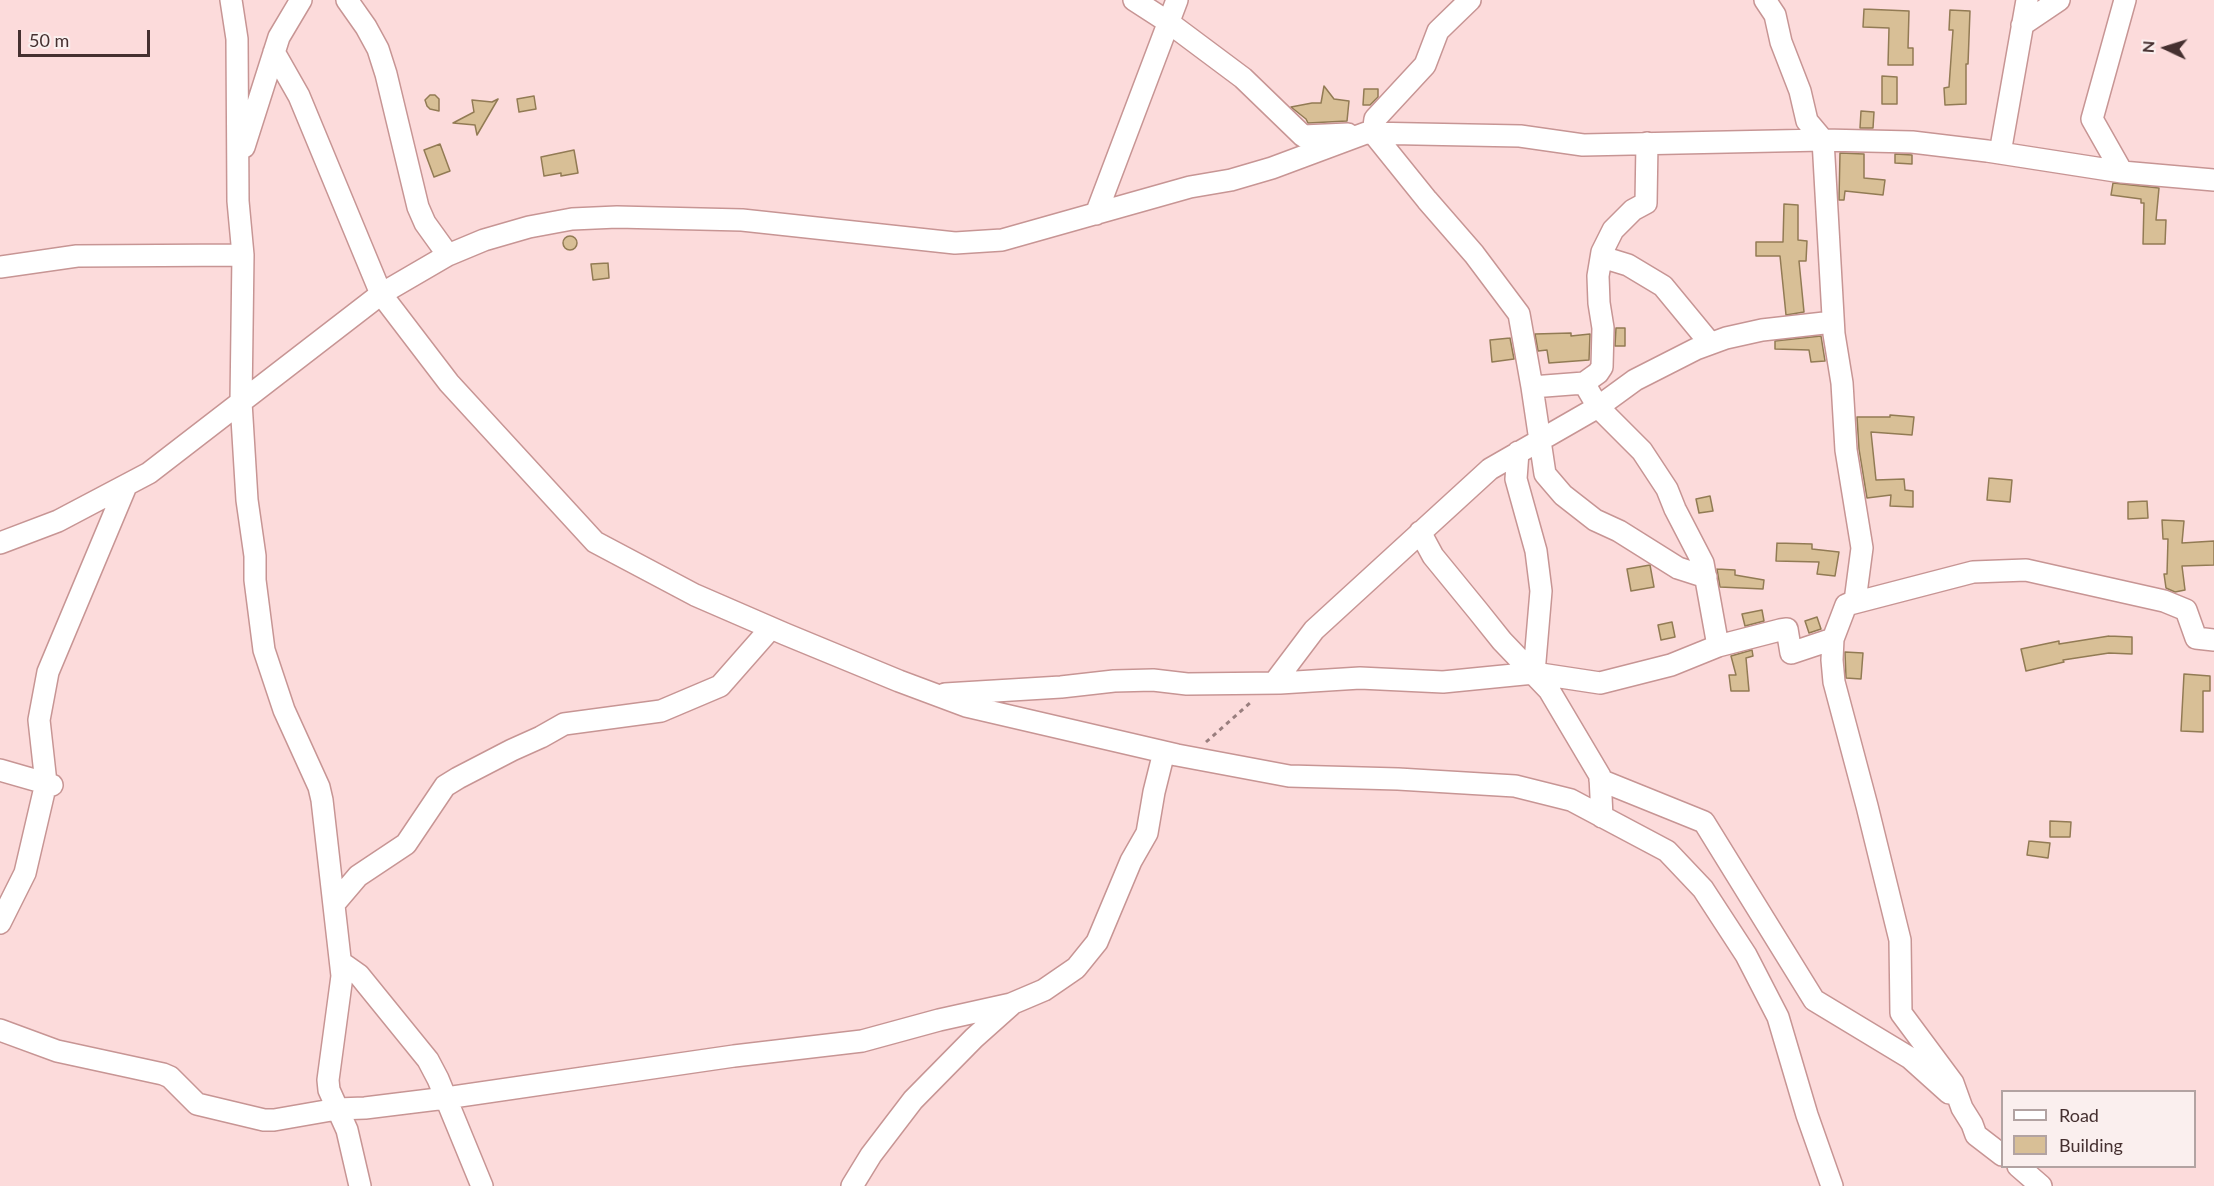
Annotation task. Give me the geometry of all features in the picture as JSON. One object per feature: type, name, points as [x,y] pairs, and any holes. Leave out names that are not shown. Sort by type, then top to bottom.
[{"type":"street","points":[[231,0],[237,39],[238,201],[243,255],[241,402],[247,500],[255,556],[255,580],[264,650],[291,727],[319,787],[342,963],[328,1080],[329,1090],[347,1130],[360,1186]]},
{"type":"street","points":[[238,164],[279,37],[301,0]]},
{"type":"street","points":[[347,0],[378,49],[418,207],[425,223],[448,255]]},
{"type":"street","points":[[1134,0],[1168,22],[1243,78],[1302,136],[1370,133],[1520,136],[1583,145],[1781,140],[1912,142],[2122,172],[2214,180]]},
{"type":"street","points":[[1096,214],[1176,0]]},
{"type":"street","points":[[1370,133],[1375,119],[1425,65],[1450,0]]},
{"type":"street","points":[[1438,31],[1470,0]]},
{"type":"street","points":[[1765,0],[1775,15],[1781,42],[1800,91],[1807,120],[1823,140],[1833,322],[1842,383],[1846,450],[1862,548],[1855,601],[1846,605],[1833,639],[1832,660],[1834,682],[1900,940],[1901,1014],[1953,1083],[1959,1102],[1976,1135],[2001,1154]]},
{"type":"street","points":[[2000,153],[2027,0]]},
{"type":"street","points":[[2022,25],[2058,0]]},
{"type":"street","points":[[2122,172],[2092,119],[2125,0]]},
{"type":"street","points":[[274,52],[299,96],[381,294],[449,383],[595,542],[695,595],[771,628],[966,705],[1164,752],[1289,776],[1398,778],[1515,786],[1571,800],[1667,851],[1703,889],[1746,955],[1778,1017],[1807,1115],[1832,1186]]},
{"type":"street","points":[[0,543],[58,520],[126,486],[165,462],[334,328],[381,294],[448,255],[484,240],[529,226],[617,217],[742,220],[955,243],[1002,240],[1190,187],[1231,180],[1370,133]]},
{"type":"street","points":[[1370,133],[1474,254],[1519,314],[1545,474],[1563,495],[1595,519],[1619,531],[1678,568],[1706,577]]},
{"type":"street","points":[[1781,140],[1804,154],[1824,178]]},
{"type":"street","points":[[1532,387],[1584,383],[1599,373],[1602,367],[1603,328],[1598,276],[1602,257],[1613,230],[1633,210],[1646,203],[1647,143]]},
{"type":"street","points":[[0,267],[77,256],[243,255]]},
{"type":"street","points":[[1602,257],[1628,265],[1663,286],[1710,343]]},
{"type":"street","points":[[1268,683],[1314,630],[1490,469],[1598,407],[1635,380],[1710,343],[1782,326],[1833,322]]},
{"type":"street","points":[[1584,383],[1598,407],[1642,451],[1667,489],[1703,563],[1718,646]]},
{"type":"street","points":[[1518,452],[1516,479],[1536,551],[1541,591],[1534,673]]},
{"type":"street","points":[[0,923],[25,873],[49,784],[39,720],[48,672],[126,486]]},
{"type":"street","points":[[1420,532],[1433,556],[1502,640],[1555,699],[1600,776],[1602,817]]},
{"type":"street","points":[[1846,605],[1972,572],[2026,570],[2164,601],[2186,610],[2196,638],[2214,640]]},
{"type":"street","points":[[335,903],[357,876],[406,844],[445,786],[564,724],[661,711],[720,686],[771,628]]},
{"type":"street","points":[[937,694],[1061,687],[1114,681],[1153,680],[1187,684],[1268,683],[1360,678],[1443,682],[1534,673],[1600,683],[1671,665],[1718,646],[1786,629],[1791,653],[1833,639]]},
{"type":"street","points":[[0,1030],[57,1051],[163,1074],[170,1077],[197,1104],[255,1118],[274,1120],[337,1109],[446,1098],[734,1056],[862,1041],[939,1020],[1011,1004],[1044,990],[1076,968],[1097,942],[1131,861],[1147,833],[1164,752]]},
{"type":"street","points":[[0,770],[49,784]]},
{"type":"street","points":[[1600,780],[1704,822],[1814,1000],[1910,1058],[1959,1102]]},
{"type":"street","points":[[342,963],[359,975],[428,1060],[482,1186]]},
{"type":"street","points":[[852,1186],[871,1155],[913,1100],[1011,1004]]},
{"type":"street","points":[[2019,1168],[2041,1186]]},
{"type":"path","points":[[1189,757],[1249,704],[1268,683]]},
{"type":"building","points":[[1864,9],[1909,11],[1908,48],[1913,48],[1913,65],[1888,65],[1889,28],[1863,27]]},
{"type":"building","points":[[1950,10],[1970,11],[1966,104],[1945,105],[1944,88],[1949,87],[1953,30],[1949,30]]},
{"type":"building","points":[[1882,76],[1897,77],[1897,104],[1882,104]]},
{"type":"building","points":[[1324,86],[1334,99],[1349,101],[1347,121],[1308,123],[1291,107],[1321,103]]},
{"type":"building","points":[[1364,89],[1378,89],[1378,97],[1370,105],[1363,105]]},
{"type":"building","points":[[430,95],[435,95],[439,99],[439,111],[427,106],[425,100]]},
{"type":"building","points":[[534,96],[536,109],[519,112],[517,99]]},
{"type":"building","points":[[498,99],[477,135],[475,125],[453,123],[474,112],[472,100],[492,102]]},
{"type":"building","points":[[1861,111],[1874,112],[1873,128],[1860,128]]},
{"type":"building","points":[[440,144],[450,171],[434,177],[424,150]]},
{"type":"building","points":[[574,150],[578,173],[544,176],[541,157]]},
{"type":"building","points":[[1840,153],[1864,154],[1864,178],[1885,180],[1883,195],[1845,191],[1844,200],[1839,200]]},
{"type":"building","points":[[1895,154],[1912,155],[1912,164],[1895,163]]},
{"type":"building","points":[[2113,183],[2159,188],[2156,220],[2166,220],[2165,244],[2143,244],[2144,203],[2141,203],[2141,199],[2111,195]]},
{"type":"building","points":[[1784,204],[1798,205],[1798,240],[1807,241],[1806,261],[1799,261],[1804,312],[1786,315],[1780,256],[1756,256],[1756,242],[1783,242]]},
{"type":"building","points":[[567,236],[573,236],[577,243],[573,250],[567,250],[563,246],[563,240]]},
{"type":"building","points":[[608,263],[609,278],[593,280],[591,264]]},
{"type":"building","points":[[1616,328],[1625,328],[1625,346],[1615,346]]},
{"type":"building","points":[[1571,333],[1571,336],[1590,334],[1589,360],[1549,363],[1547,350],[1538,351],[1535,334]]},
{"type":"building","points":[[1821,336],[1825,361],[1811,362],[1809,350],[1775,349],[1775,341]]},
{"type":"building","points":[[1510,338],[1514,359],[1492,362],[1490,340]]},
{"type":"building","points":[[1890,415],[1914,417],[1912,435],[1871,432],[1876,480],[1904,479],[1905,490],[1913,491],[1913,507],[1890,506],[1891,495],[1867,498],[1859,449],[1857,417],[1890,417]]},
{"type":"building","points":[[1989,478],[2012,480],[2010,502],[1987,500]]},
{"type":"building","points":[[1710,496],[1713,511],[1699,513],[1696,499]]},
{"type":"building","points":[[2147,501],[2148,518],[2128,519],[2128,502]]},
{"type":"building","points":[[2162,520],[2184,521],[2182,543],[2214,541],[2214,565],[2182,566],[2185,590],[2175,592],[2166,588],[2164,574],[2167,574],[2168,539],[2163,539]]},
{"type":"building","points":[[1777,543],[1812,544],[1812,549],[1839,552],[1835,576],[1817,574],[1819,562],[1776,561]]},
{"type":"building","points":[[1650,565],[1654,587],[1631,591],[1627,569]]},
{"type":"building","points":[[1717,569],[1735,570],[1735,575],[1764,580],[1763,589],[1720,587]]},
{"type":"building","points":[[1762,610],[1764,621],[1745,626],[1742,614]]},
{"type":"building","points":[[1817,617],[1821,629],[1809,633],[1805,621]]},
{"type":"building","points":[[1672,622],[1675,637],[1661,640],[1658,625]]},
{"type":"building","points":[[2109,636],[2132,637],[2132,654],[2109,653],[2063,660],[2064,662],[2026,671],[2021,649],[2059,641],[2059,644]]},
{"type":"building","points":[[1752,650],[1753,656],[1746,658],[1749,691],[1731,691],[1729,675],[1736,675],[1731,656]]},
{"type":"building","points":[[1845,652],[1863,653],[1861,679],[1846,678]]},
{"type":"building","points":[[2184,674],[2210,676],[2210,691],[2203,691],[2203,732],[2181,731]]},
{"type":"building","points":[[2050,821],[2071,822],[2070,837],[2050,837]]},
{"type":"building","points":[[2029,841],[2050,843],[2048,858],[2027,855]]}]
